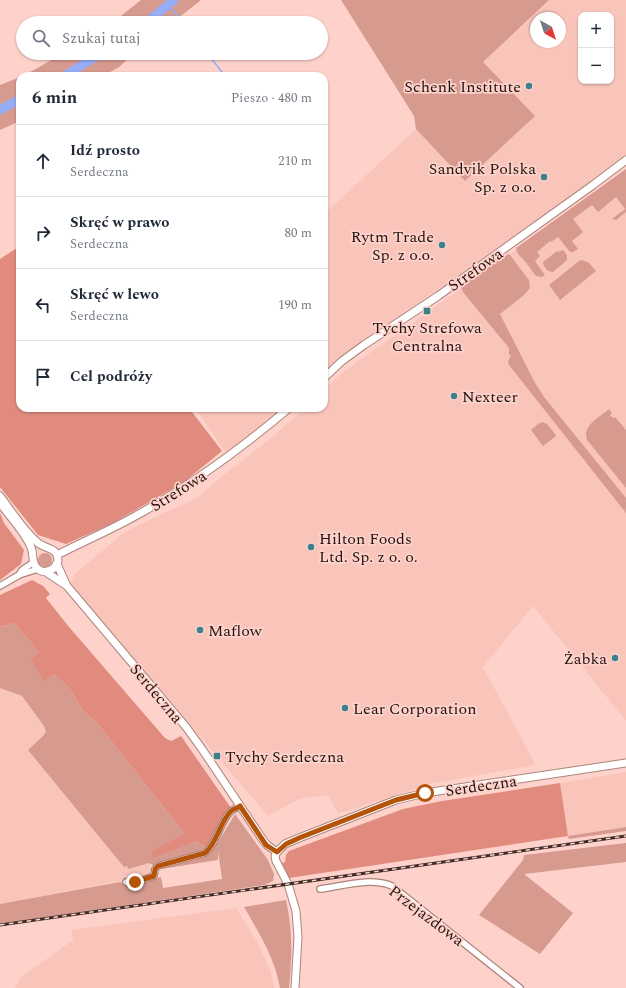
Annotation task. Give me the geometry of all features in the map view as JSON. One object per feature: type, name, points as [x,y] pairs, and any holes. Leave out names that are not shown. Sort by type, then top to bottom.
[{"type":"street","name":"Strefowa","points":[[328,374],[342,361],[364,345],[438,296],[594,186],[626,160]]},
{"type":"street","name":"Strefowa","points":[[57,555],[120,525],[187,486],[249,441],[284,412]]},
{"type":"street","points":[[0,496],[28,534],[44,547],[53,550],[57,555],[57,564],[51,570],[46,572],[38,569],[19,575],[0,586]]},
{"type":"street","points":[[0,503],[27,540],[32,549],[38,569]]},
{"type":"street","points":[[19,575],[22,570],[34,559],[37,550],[44,547]]},
{"type":"street","name":"Serdeczna","points":[[57,564],[67,586],[191,733],[266,845],[277,852],[286,844],[299,838],[405,797],[626,763]]},
{"type":"street","name":"Serdeczna","points":[[46,572],[67,586]]},
{"type":"street","points":[[126,882],[131,884],[154,876],[155,869],[158,866],[205,853],[211,848],[225,820],[231,812],[240,806]]},
{"type":"street","points":[[277,852],[276,861],[288,884],[296,911],[298,937],[295,988]]},
{"type":"street","name":"Przejazdowa","points":[[320,889],[372,882],[382,882],[392,886],[520,988]]},
{"type":"shaded area","points":[[141,0],[201,0],[181,16],[121,16]]},
{"type":"shaded area","points":[[341,0],[549,0],[536,12],[530,12],[530,18],[483,62],[535,116],[465,181],[416,129],[414,116]]},
{"type":"shaded area","points":[[549,0],[626,0],[626,155],[586,187],[339,358],[328,369],[328,210],[416,129],[465,181],[483,62],[530,18],[530,48],[566,48],[566,12],[536,12]]},
{"type":"shaded area","points":[[52,60],[126,60],[119,67],[110,72],[30,72]]},
{"type":"shaded area","points":[[16,79],[16,123],[0,130],[0,85]]},
{"type":"shaded area","points":[[626,169],[626,212],[616,220],[612,219],[625,209],[616,197],[598,212],[592,205],[573,219],[583,232],[572,241],[578,249],[570,252],[558,237],[551,242],[550,241],[537,252],[540,256],[535,261],[545,275],[542,277],[536,276],[518,254],[516,248]]},
{"type":"shaded area","points":[[626,173],[626,721],[533,606],[483,667],[536,765],[429,784],[338,814],[328,795],[299,799],[268,816],[70,583],[76,573],[121,535],[196,498],[272,437],[300,412],[328,412],[328,386],[344,371]]},
{"type":"shaded area","points":[[16,249],[16,412],[192,412],[222,451],[184,482],[113,523],[66,544],[38,535],[0,487],[0,259]]},
{"type":"shaded area","points":[[562,250],[567,255],[567,260],[551,272],[544,266],[543,262],[557,251]]},
{"type":"shaded area","points":[[508,254],[529,280],[530,288],[524,295],[500,314],[534,381],[544,397],[626,498],[626,513],[509,365],[508,362],[511,355],[509,355],[509,348],[463,292],[461,286]]},
{"type":"shaded area","points":[[582,260],[588,262],[596,271],[560,300],[549,285]]},
{"type":"shaded area","points":[[609,409],[612,413],[610,415],[613,418],[615,417],[626,430],[626,488],[587,440],[586,435],[589,426]]},
{"type":"shaded area","points":[[198,412],[281,412],[227,454]]},
{"type":"shaded area","points":[[542,422],[547,424],[556,435],[543,446],[531,430]]},
{"type":"shaded area","points":[[0,513],[4,523],[24,550],[21,564],[0,580]]},
{"type":"shaded area","points":[[42,553],[48,553],[52,557],[52,563],[48,567],[42,567],[38,563],[38,557]]},
{"type":"shaded area","points":[[32,580],[43,586],[50,594],[46,598],[69,627],[165,738],[171,741],[181,736],[231,808],[223,816],[207,848],[196,841],[153,858],[152,851],[184,833],[97,723],[85,713],[68,687],[54,674],[44,681],[31,660],[39,652],[14,623],[1,627],[0,595]]},
{"type":"shaded area","points":[[14,623],[39,652],[44,680],[54,674],[68,687],[85,713],[97,723],[184,833],[153,851],[196,841],[207,848],[217,844],[235,814],[268,860],[274,874],[273,881],[265,885],[0,924],[0,904],[120,882],[128,886],[161,877],[163,888],[222,879],[218,851],[218,860],[161,869],[149,863],[128,869],[127,866],[124,867],[28,750],[46,732],[44,726],[22,696],[0,688],[0,624],[2,627]]},
{"type":"shaded area","points":[[0,688],[22,696],[44,726],[46,732],[28,750],[128,869],[149,863],[153,875],[132,881],[131,879],[0,904]]},
{"type":"shaded area","points":[[626,772],[626,827],[568,836],[560,783]]},
{"type":"shaded area","points":[[560,783],[568,836],[289,878],[282,863],[285,862],[286,855],[289,851],[403,809],[442,801]]},
{"type":"shaded area","points":[[626,827],[626,831],[569,839],[568,836]]},
{"type":"shaded area","points":[[626,843],[626,862],[524,874],[573,913],[540,954],[479,915],[523,860],[524,855]]},
{"type":"shaded area","points":[[286,900],[291,934],[291,965],[289,988],[280,988],[278,977],[270,956],[261,936],[244,907]]},
{"type":"shaded area","points":[[236,908],[257,941],[271,972],[274,988],[15,988],[20,978],[73,940],[71,930]]},
{"type":"waterway","points":[[155,16],[174,0]]},
{"type":"waterway","points":[[169,5],[178,16]]},
{"type":"waterway","points":[[71,72],[90,60]]},
{"type":"waterway","points":[[212,60],[222,72]]},
{"type":"waterway","points":[[0,110],[16,101]]},
{"type":"railway","points":[[0,925],[626,836]]},
{"type":"place","name":"Schenk Institute","points":[[529,86]]},
{"type":"place","name":"Sandvik Polska Sp. z o.o.","points":[[544,177]]},
{"type":"place","name":"Rytm Trade Sp. z o.o.","points":[[442,245]]},
{"type":"place","name":"Tychy Strefowa Centralna","points":[[427,311]]},
{"type":"place","name":"Nexteer","points":[[454,396]]},
{"type":"place","name":"Hilton Foods Ltd. Sp. z o. o.","points":[[311,547]]},
{"type":"place","name":"Maflow","points":[[200,630]]},
{"type":"place","name":"Żabka","points":[[615,658]]},
{"type":"place","name":"Lear Corporation","points":[[345,708]]},
{"type":"place","name":"Tychy Serdeczna","points":[[217,756]]},
{"type":"route","points":[[135,882],[154,876],[155,869],[158,866],[205,853],[211,848],[225,820],[231,812],[240,806],[266,845],[277,852],[286,844],[338,822],[405,797],[425,793]]}]
